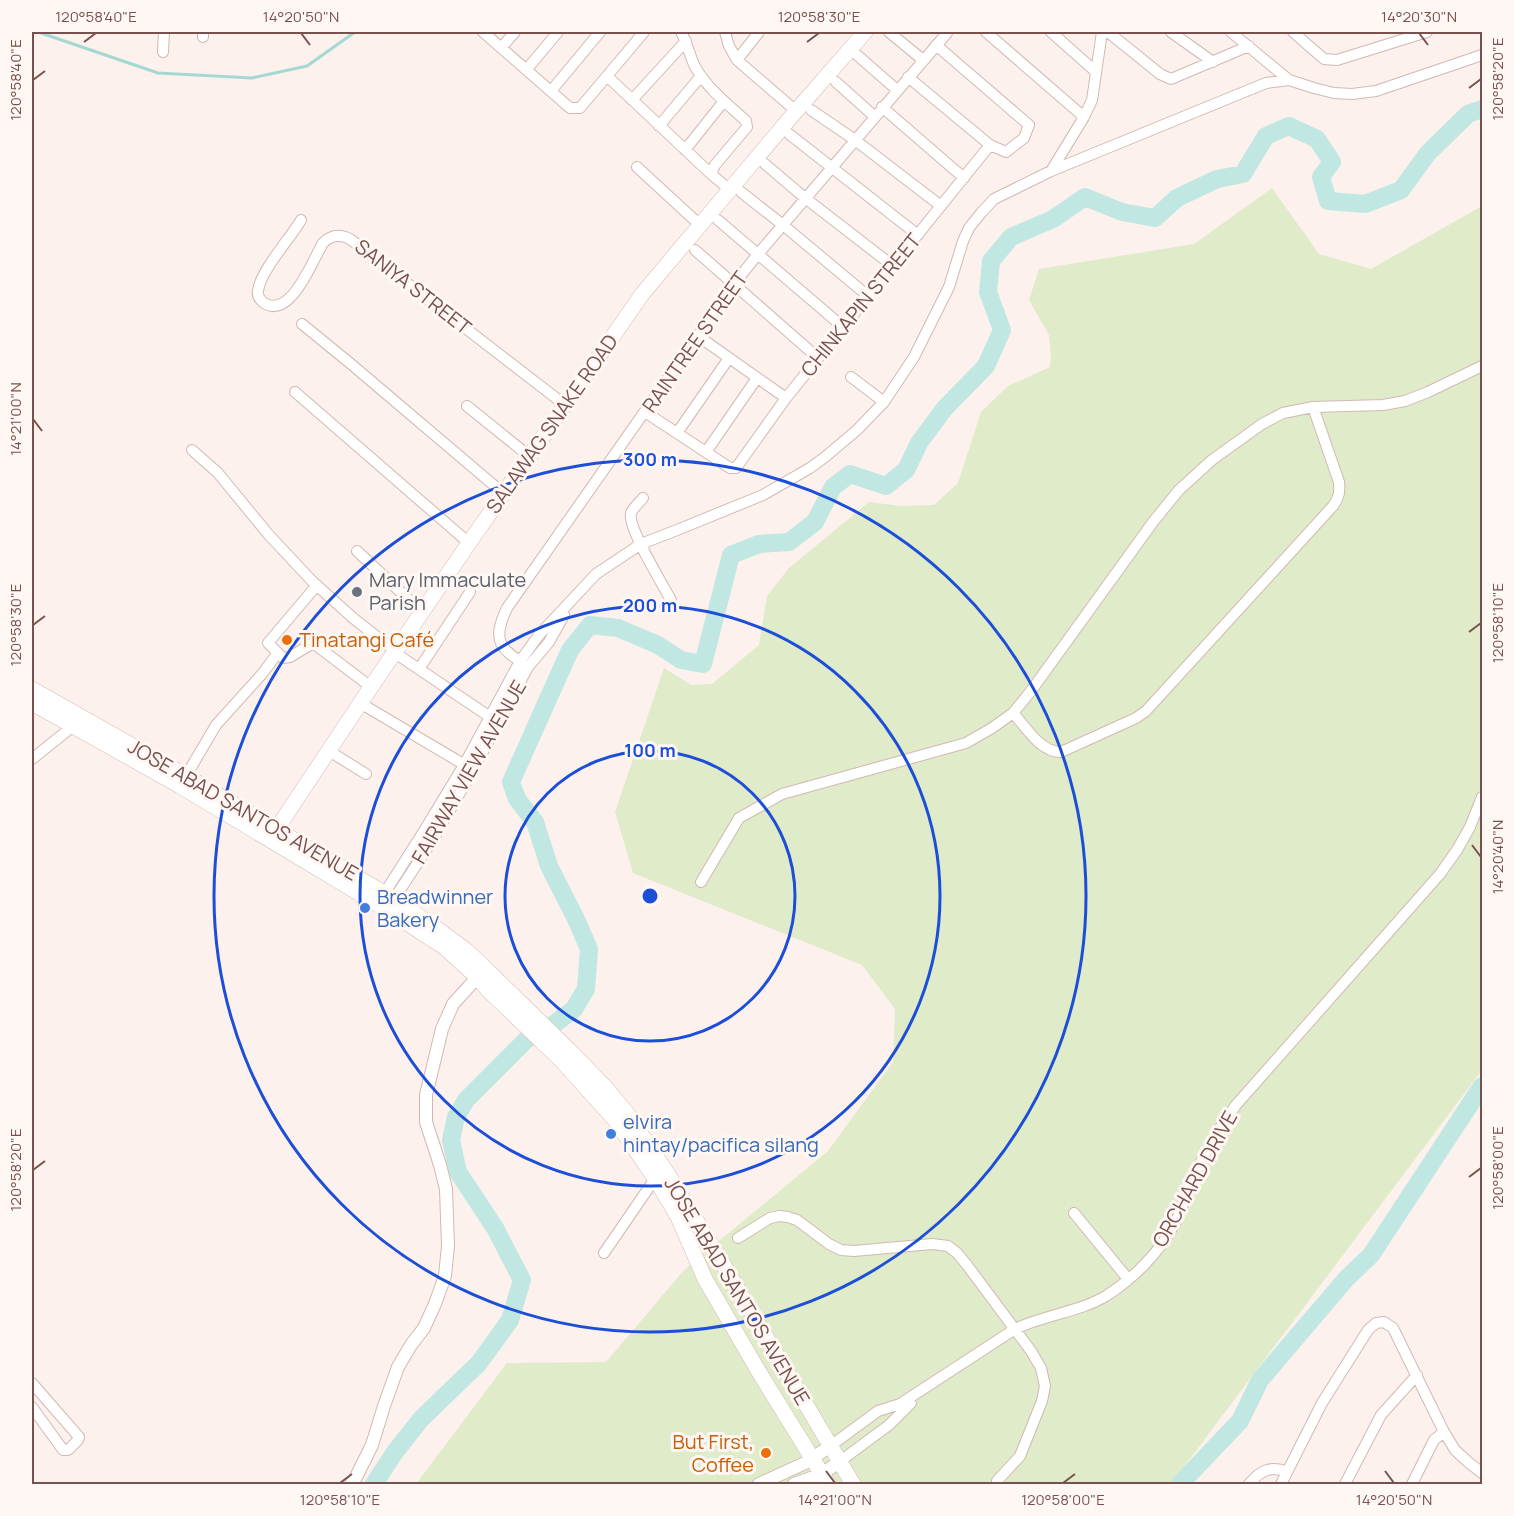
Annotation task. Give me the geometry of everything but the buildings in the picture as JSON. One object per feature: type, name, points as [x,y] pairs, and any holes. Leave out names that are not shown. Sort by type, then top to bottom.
[{"type":"main road","name":"SALAWAG SNAKE ROAD","points":[[272,834],[371,687],[398,654],[422,612],[643,293],[701,226],[736,191],[866,32]]},
{"type":"main road","name":"JOSE ABAD SANTOS AVENUE","points":[[32,689],[76,721],[387,900],[444,947],[481,973],[564,1055],[607,1089],[626,1112],[662,1177],[705,1279],[825,1479]]},
{"type":"main road","name":"JOSE ABAD SANTOS AVENUE","points":[[32,703],[76,721]]},
{"type":"main road","name":"JOSE ABAD SANTOS AVENUE","points":[[662,1177],[711,1244],[853,1485]]},
{"type":"street","points":[[164,32],[164,52]]},
{"type":"street","points":[[483,32],[570,108],[580,108],[644,32]]},
{"type":"street","points":[[501,48],[515,32]]},
{"type":"street","points":[[527,69],[558,32]]},
{"type":"street","points":[[550,91],[600,32]]},
{"type":"street","points":[[725,32],[729,46],[737,60],[803,111],[855,140],[941,206]]},
{"type":"street","points":[[737,60],[759,32]]},
{"type":"street","points":[[889,32],[923,60]]},
{"type":"street","name":"RAINTREE STREET","points":[[524,664],[503,648],[499,638],[499,624],[507,608],[734,284],[946,32]]},
{"type":"street","points":[[986,32],[1084,117]]},
{"type":"street","points":[[1051,32],[1095,71]]},
{"type":"street","points":[[1051,171],[1092,100],[1102,32]]},
{"type":"street","points":[[1108,32],[1160,74],[1171,79],[1249,46]]},
{"type":"street","points":[[1171,32],[1213,62]]},
{"type":"street","points":[[1231,32],[1288,80],[1334,93],[1352,94],[1376,91],[1482,55]]},
{"type":"street","points":[[1293,32],[1324,59],[1337,60],[1427,32]]},
{"type":"street","points":[[632,100],[683,36],[701,76],[710,88],[746,121],[747,127],[715,165],[711,174]]},
{"type":"street","points":[[908,77],[990,145],[1006,152],[1024,138],[1029,125],[936,45]]},
{"type":"street","points":[[857,55],[897,90]]},
{"type":"street","points":[[607,76],[711,174],[783,225],[868,296]]},
{"type":"street","points":[[659,126],[701,76]]},
{"type":"street","name":"FAIRWAY VIEW AVENUE","points":[[468,768],[490,717],[524,664],[549,642],[571,601],[596,574],[641,544],[763,495],[810,468],[857,430],[884,402],[914,357],[949,287],[969,228],[994,199],[1051,171],[1266,83],[1288,80]]},
{"type":"street","points":[[836,82],[874,116]]},
{"type":"street","points":[[685,150],[724,101]]},
{"type":"street","points":[[882,107],[964,178]]},
{"type":"street","points":[[789,134],[918,235]]},
{"type":"street","name":"CHINKAPIN STREET","points":[[705,452],[730,468],[736,468],[786,398],[990,145]]},
{"type":"street","points":[[765,164],[892,266]]},
{"type":"street","points":[[637,167],[701,226]]},
{"type":"street","name":"SANIYA STREET","points":[[301,220],[262,279],[258,292],[259,297],[266,304],[279,306],[292,296],[300,287],[323,243],[332,236],[345,236],[565,405]]},
{"type":"street","points":[[718,220],[843,327]]},
{"type":"street","points":[[695,250],[818,358]]},
{"type":"street","points":[[302,324],[503,494]]},
{"type":"street","points":[[698,336],[786,398]]},
{"type":"street","points":[[677,433],[729,358]]},
{"type":"street","points":[[701,882],[739,818],[782,794],[966,743],[1013,713],[1179,490],[1212,460],[1262,424],[1283,413],[1313,407],[1383,405],[1405,401],[1482,366]]},
{"type":"street","points":[[851,377],[884,402]]},
{"type":"street","points":[[645,412],[705,452],[757,378]]},
{"type":"street","points":[[295,392],[469,543]]},
{"type":"street","points":[[466,406],[529,456]]},
{"type":"street","points":[[1013,713],[1039,742],[1053,752],[1061,752],[1136,718],[1146,711],[1338,499],[1339,482],[1313,407]]},
{"type":"street","points":[[192,450],[218,473],[268,534],[316,585],[398,654],[490,717]]},
{"type":"street","points":[[643,498],[632,513],[632,522],[671,600]]},
{"type":"street","points":[[357,551],[422,612]]},
{"type":"street","points":[[316,585],[268,643],[283,658],[290,657],[313,643],[318,645],[371,687]]},
{"type":"street","points":[[419,669],[470,592]]},
{"type":"street","points":[[183,781],[216,725],[262,675],[277,654]]},
{"type":"street","name":"FAIRWAY VIEW AVENUE","points":[[387,900],[429,835],[468,768],[524,664]]},
{"type":"street","points":[[360,703],[468,768]]},
{"type":"street","points":[[32,759],[76,721]]},
{"type":"street","points":[[329,751],[366,774]]},
{"type":"street","name":"ORCHARD DRIVE","points":[[759,1485],[805,1464],[878,1411],[900,1404],[1015,1329],[1029,1322],[1088,1305],[1106,1296],[1141,1268],[1174,1224],[1212,1140],[1236,1105],[1440,874],[1470,827],[1482,797]]},
{"type":"street","points":[[351,1485],[372,1444],[398,1367],[424,1328],[445,1276],[448,1246],[446,1189],[426,1122],[426,1095],[442,1029],[453,1004],[481,973]]},
{"type":"street","points":[[604,1253],[652,1183],[662,1177]]},
{"type":"street","points":[[1074,1213],[1128,1279]]},
{"type":"street","points":[[738,1238],[770,1218],[779,1216],[797,1220],[829,1244],[841,1250],[854,1251],[932,1244],[948,1246],[957,1253],[1015,1329],[1041,1368],[1044,1386],[1042,1401],[1020,1456],[997,1481]]},
{"type":"street","points":[[1281,1485],[1322,1403],[1368,1330],[1376,1323],[1384,1322],[1394,1328],[1455,1450],[1482,1475],[1479,1485]]},
{"type":"street","points":[[1345,1485],[1381,1415],[1417,1376]]},
{"type":"street","name":"ORCHARD DRIVE","points":[[794,1485],[825,1479],[839,1462],[889,1425],[904,1408],[939,1379]]},
{"type":"street","points":[[32,1383],[79,1437],[78,1440],[68,1450],[63,1450],[32,1407]]},
{"type":"street","points":[[1412,1485],[1434,1440],[1444,1432]]},
{"type":"street","points":[[1249,1485],[1258,1475],[1268,1469],[1287,1472]]},
{"type":"green space","points":[[1272,188],[1319,254],[1371,269],[1482,206],[1482,1070],[1171,1484],[416,1484],[507,1363],[606,1362],[685,1269],[828,1151],[893,1062],[895,1009],[862,965],[633,873],[615,812],[664,668],[691,685],[712,684],[759,645],[767,596],[789,568],[869,502],[901,506],[934,505],[958,483],[981,412],[1008,386],[1050,367],[1049,335],[1029,300],[1039,269],[1194,244]]},
{"type":"waterway","points":[[38,32],[158,73],[252,78],[307,66],[355,32]]},
{"type":"waterway","points":[[374,1484],[421,1419],[479,1363],[510,1320],[522,1280],[495,1228],[458,1172],[451,1140],[456,1117],[466,1100],[527,1039],[553,1025],[574,1009],[586,989],[589,949],[549,866],[535,822],[517,799],[511,782],[570,650],[590,625],[618,628],[658,645],[681,660],[703,664],[731,555],[759,544],[789,542],[815,522],[833,487],[850,474],[886,486],[906,470],[919,443],[944,409],[986,366],[1002,330],[988,292],[991,261],[1011,237],[1053,219],[1085,197],[1122,212],[1155,218],[1177,198],[1217,179],[1243,174],[1266,136],[1289,126],[1317,139],[1332,162],[1321,177],[1328,201],[1365,204],[1401,190],[1428,153],[1468,114],[1482,109]]},
{"type":"waterway","points":[[1180,1484],[1240,1421],[1260,1380],[1346,1279],[1371,1255],[1482,1086]]},
{"type":"place","name":"Mary Immaculate Parish","points":[[357,592]]},
{"type":"place","name":"Tinatangi Café","points":[[287,640]]},
{"type":"place","name":"Breadwinner Bakery","points":[[365,908]]},
{"type":"place","name":"elvira hintay/pacifica silang","points":[[611,1134]]},
{"type":"place","name":"But First, Coffee","points":[[766,1453]]}]
